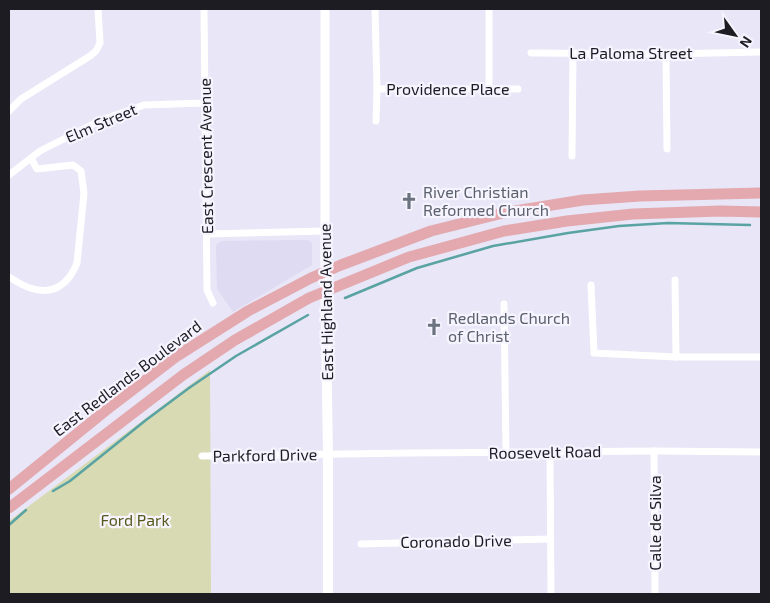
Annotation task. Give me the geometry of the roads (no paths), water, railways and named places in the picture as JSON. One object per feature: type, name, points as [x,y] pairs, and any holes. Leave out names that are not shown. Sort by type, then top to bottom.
[{"type":"main road","name":"East Redlands Boulevard","points":[[9,489],[105,411],[177,356],[248,311],[311,278],[341,265],[431,231],[503,213],[593,200],[640,196],[761,193]]},
{"type":"main road","name":"East Redlands Boulevard","points":[[9,508],[183,375],[235,340],[309,298],[408,257],[504,231],[567,221],[633,214],[761,212]]},
{"type":"main road","name":"East Highland Avenue","points":[[325,272],[328,594]]},
{"type":"street","points":[[9,111],[21,99],[96,51],[100,43],[98,9]]},
{"type":"street","name":"East Crescent Avenue","points":[[204,9],[207,290],[213,303]]},
{"type":"street","name":"East Highland Avenue","points":[[325,9],[325,272]]},
{"type":"street","points":[[375,9],[376,122]]},
{"type":"street","points":[[489,9],[489,88]]},
{"type":"street","name":"La Paloma Street","points":[[531,53],[666,54],[761,52]]},
{"type":"street","points":[[572,54],[572,156]]},
{"type":"street","points":[[666,54],[667,149]]},
{"type":"street","name":"Providence Place","points":[[377,89],[518,89]]},
{"type":"street","name":"Elm Street","points":[[9,175],[40,151],[99,121],[144,105],[205,103]]},
{"type":"street","points":[[9,277],[30,288],[43,291],[66,282],[73,273],[77,263],[84,193],[81,171],[73,165],[37,169],[31,158]]},
{"type":"street","points":[[207,234],[325,231]]},
{"type":"street","points":[[675,280],[676,357]]},
{"type":"street","points":[[591,285],[594,353],[676,357],[761,356]]},
{"type":"street","points":[[504,304],[506,453]]},
{"type":"street","name":"Calle de Silva","points":[[654,451],[655,594]]},
{"type":"street","points":[[550,452],[551,594]]},
{"type":"street","name":"Roosevelt Road","points":[[328,454],[761,452]]},
{"type":"street","name":"Parkford Drive","points":[[202,456],[328,454]]},
{"type":"street","name":"Coronado Drive","points":[[361,544],[550,539]]},
{"type":"waterway","points":[[345,298],[417,268],[493,246],[619,226],[668,223],[750,225]]},
{"type":"waterway","points":[[53,491],[70,481],[189,388],[236,356],[308,315]]},
{"type":"waterway","points":[[9,525],[26,510]]},
{"type":"place","name":"River Christian Reformed Church","points":[[409,201]]},
{"type":"place","name":"Redlands Church of Christ","points":[[434,327]]},
{"type":"park label","name":"Ford Park","points":[[135,520]]}]
